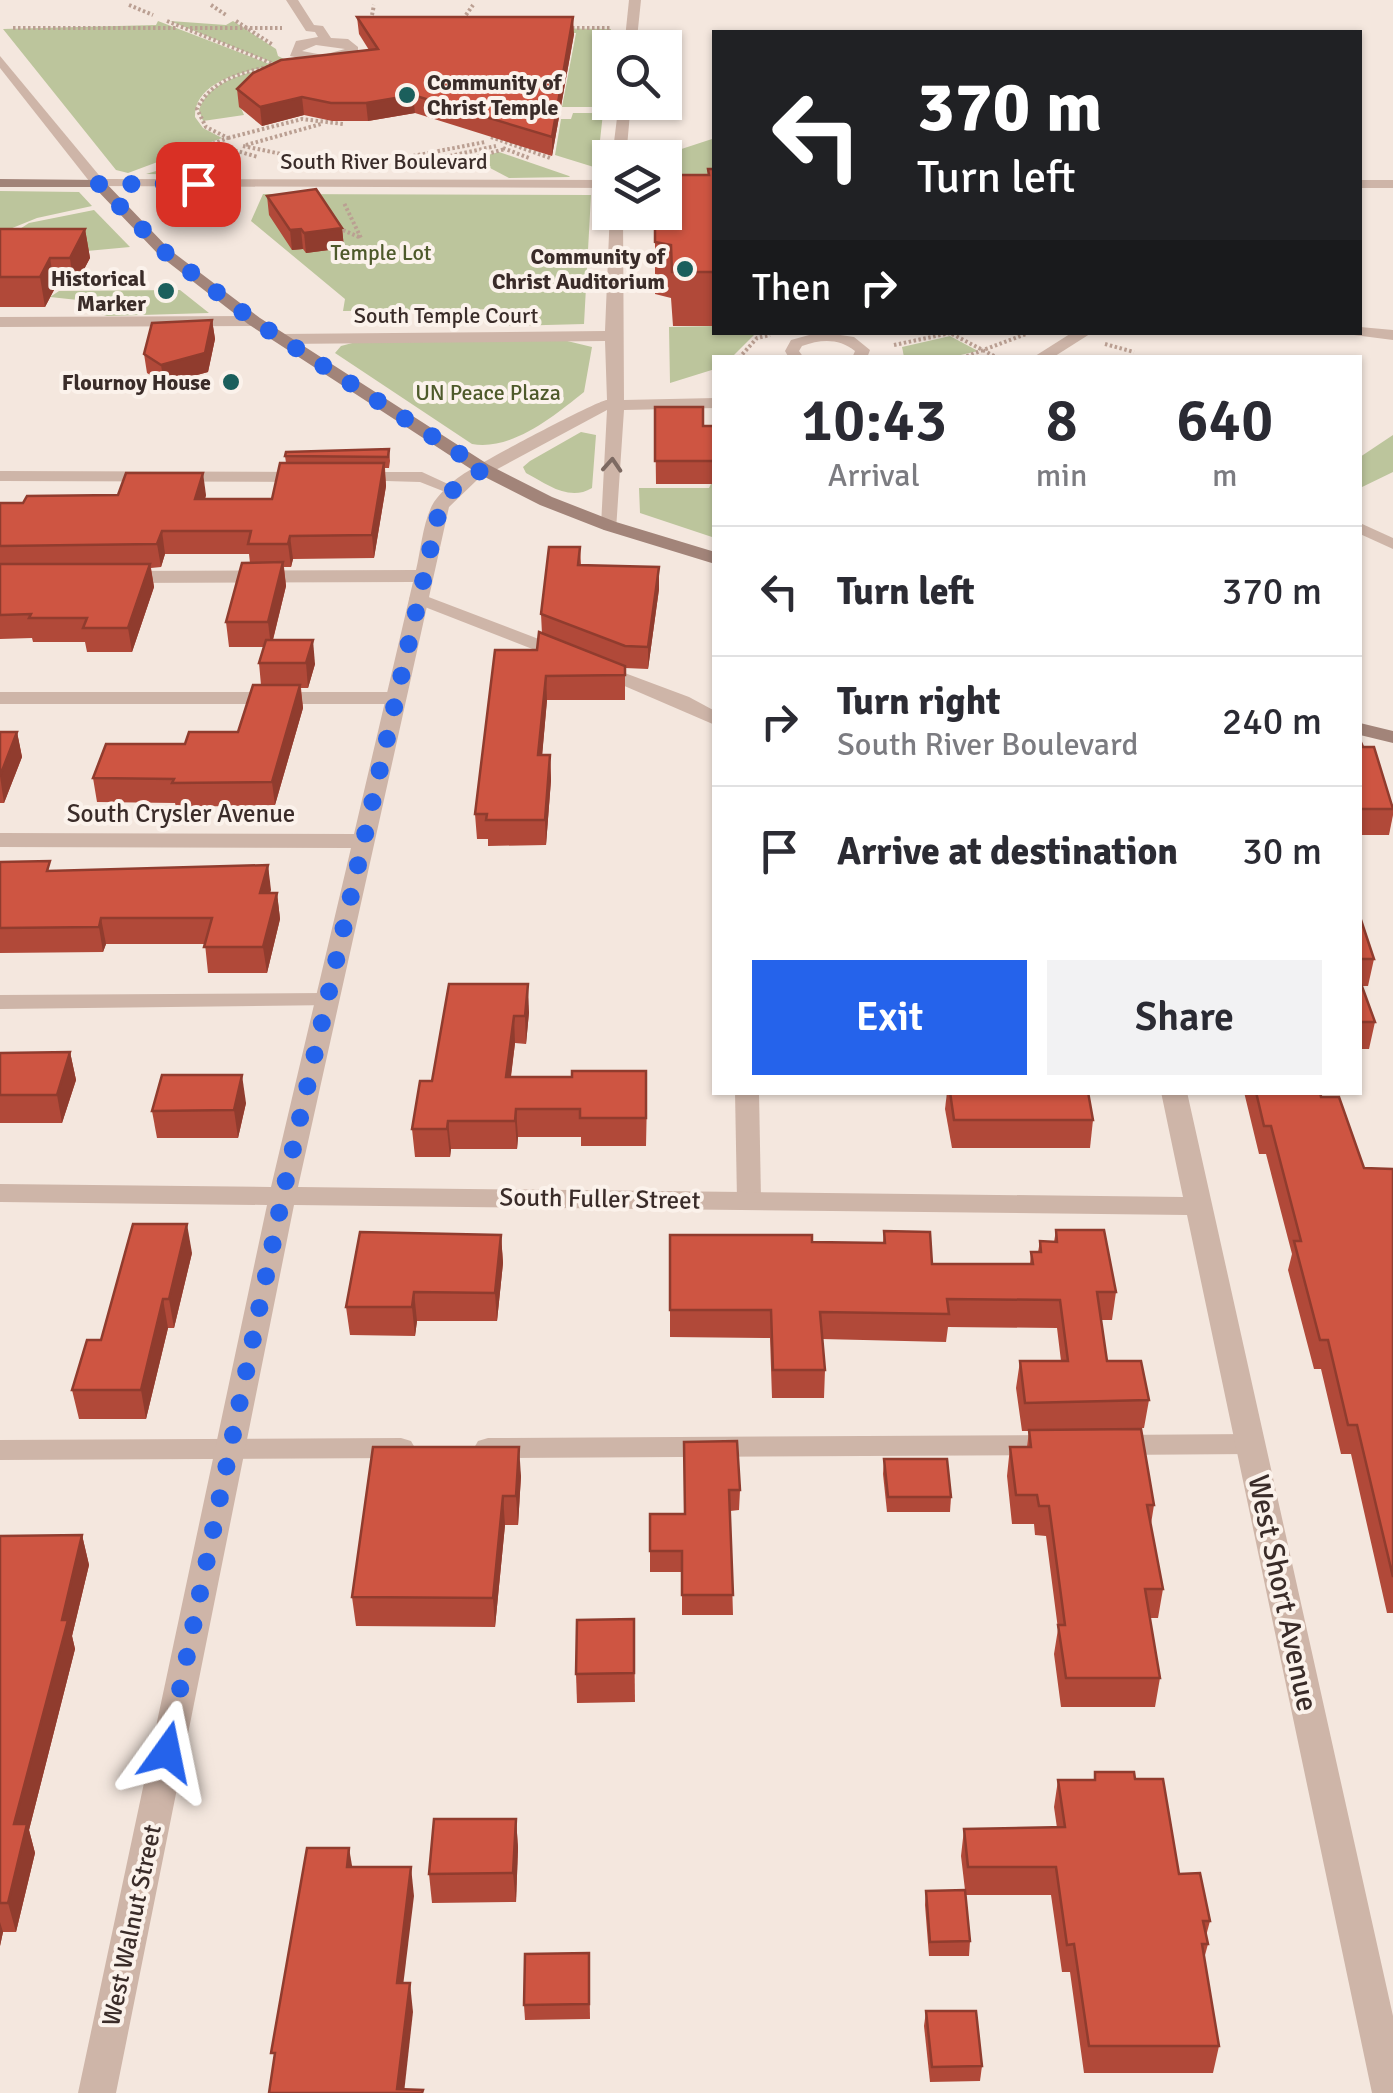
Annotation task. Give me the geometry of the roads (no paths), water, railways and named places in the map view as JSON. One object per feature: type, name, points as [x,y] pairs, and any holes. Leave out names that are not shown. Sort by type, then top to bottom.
[{"type":"main road","points":[[0,184],[98,184],[166,253],[254,321],[483,469],[546,501],[610,526],[712,557]]},
{"type":"main road","points":[[1362,729],[1393,737]]},
{"type":"street","points":[[292,0],[310,28]]},
{"type":"street","points":[[632,30],[636,0]]},
{"type":"street","points":[[308,42],[301,31],[310,28],[319,30],[326,40]]},
{"type":"street","points":[[326,40],[351,44],[354,50],[323,58],[294,53],[295,47],[326,40]]},
{"type":"street","points":[[0,60],[98,184]]},
{"type":"street","name":"South River Boulevard","points":[[98,184],[592,184]]},
{"type":"street","points":[[682,184],[712,184]]},
{"type":"street","points":[[1362,184],[1393,184]]},
{"type":"street","points":[[610,526],[616,404],[616,230]]},
{"type":"street","points":[[0,322],[254,321]]},
{"type":"street","points":[[1362,332],[1393,336]]},
{"type":"street","name":"South Temple Court","points":[[280,339],[613,336]]},
{"type":"street","points":[[1047,355],[1090,337]]},
{"type":"street","points":[[453,490],[483,469],[580,420],[600,405],[712,403]]},
{"type":"street","name":"West Walnut Street","points":[[97,2093],[326,1000],[420,587],[440,507],[453,490]]},
{"type":"street","points":[[98,578],[420,587]]},
{"type":"street","name":"South Crysler Avenue","points":[[0,840],[362,842]]},
{"type":"street","name":"West Short Avenue","points":[[1175,1095],[1391,2093]]},
{"type":"street","name":"South Fuller Street","points":[[0,1192],[1199,1206]]},
{"type":"lane","points":[[795,355],[792,351],[796,343],[821,336],[854,341],[864,350],[861,355]]},
{"type":"lane","points":[[0,476],[326,477]]},
{"type":"lane","points":[[345,477],[422,477],[453,490]]},
{"type":"lane","points":[[1362,529],[1393,544]]},
{"type":"lane","points":[[420,587],[712,717]]},
{"type":"lane","points":[[0,698],[395,698]]},
{"type":"lane","points":[[0,1002],[326,1000]]},
{"type":"lane","points":[[747,1095],[748,1200]]},
{"type":"lane","points":[[0,1450],[1251,1444]]},
{"type":"place","name":"Community of Christ Temple","points":[[407,95]]},
{"type":"place","name":"Community of Christ Auditorium","points":[[685,269]]},
{"type":"place","name":"Historical Marker","points":[[166,291]]},
{"type":"place","name":"Flournoy House","points":[[231,382]]},
{"type":"park label","name":"Temple Lot","points":[[381,252]]},
{"type":"park label","name":"UN Peace Plaza","points":[[488,392]]}]
